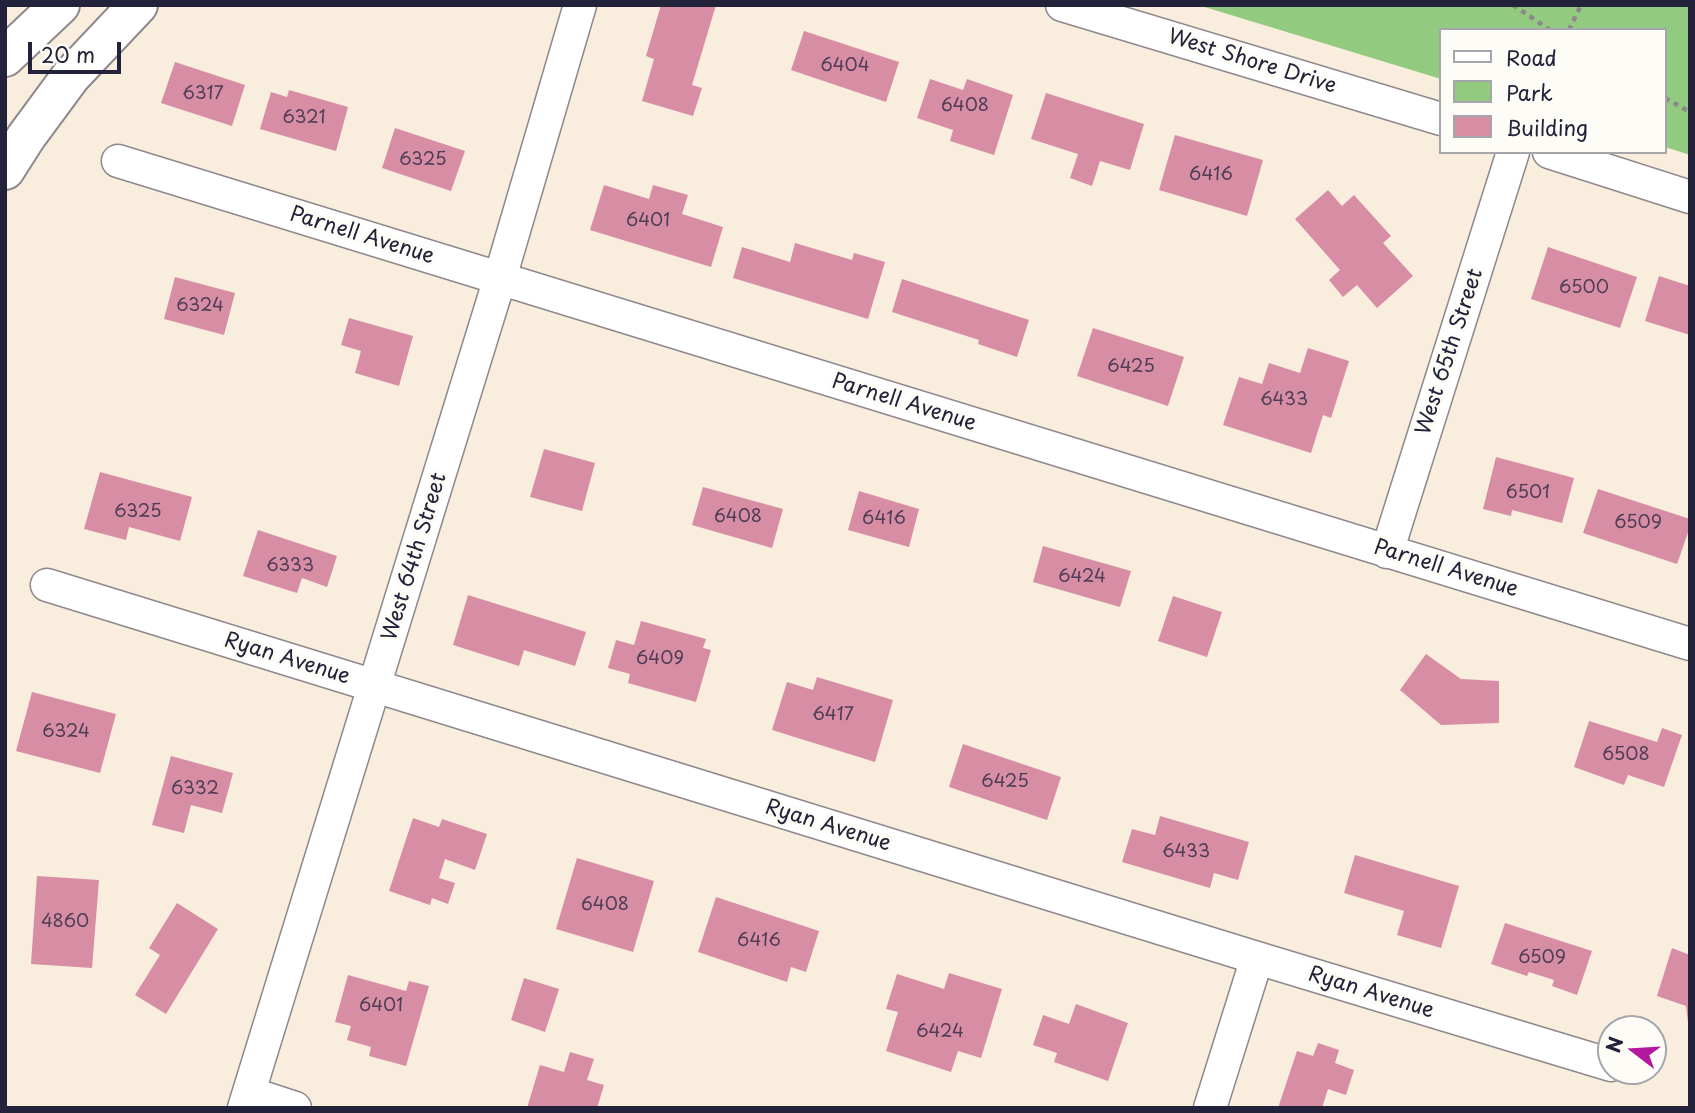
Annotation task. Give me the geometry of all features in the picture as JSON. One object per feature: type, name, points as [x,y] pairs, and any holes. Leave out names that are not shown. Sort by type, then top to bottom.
[{"type":"highway","points":[[5,57],[60,5]]},
{"type":"highway","points":[[5,170],[71,76],[138,5]]},
{"type":"street","name":"West 64th Street","points":[[247,1101],[500,278],[580,5]]},
{"type":"street","name":"West Shore Drive","points":[[1062,5],[1440,119]]},
{"type":"street","name":"West 65th Street","points":[[1387,551],[1512,154]]},
{"type":"street","points":[[1555,154],[1690,197]]},
{"type":"street","name":"Parnell Avenue","points":[[118,161],[1690,644]]},
{"type":"street","name":"Ryan Avenue","points":[[47,584],[1597,1061]]},
{"type":"street","points":[[1210,1108],[1256,958]]},
{"type":"street","points":[[247,1101],[295,1108]]},
{"type":"path","points":[[1513,5],[1542,27]]},
{"type":"path","points":[[1570,28],[1581,5]]},
{"type":"path","points":[[1667,99],[1690,112]]},
{"type":"green space","points":[[1198,5],[1690,5],[1690,155],[1667,148],[1667,28],[1440,28],[1440,79]]},
{"type":"building","points":[[661,5],[716,5],[692,85],[702,88],[693,116],[642,101],[654,59],[646,56]]},
{"type":"building","points":[[804,31],[899,62],[886,102],[791,70]]},
{"type":"building","points":[[175,62],[245,85],[232,126],[161,103]]},
{"type":"building","points":[[930,79],[963,90],[967,79],[1013,95],[994,155],[950,141],[953,130],[917,118]]},
{"type":"building","points":[[289,90],[348,107],[336,151],[260,129],[271,92],[287,97]]},
{"type":"building","points":[[1046,93],[1144,124],[1130,170],[1100,161],[1092,186],[1070,178],[1078,154],[1031,139]]},
{"type":"building","points":[[395,128],[465,151],[451,191],[382,168]]},
{"type":"building","points":[[1175,135],[1263,160],[1247,216],[1159,190]]},
{"type":"building","points":[[604,185],[649,199],[653,185],[688,195],[682,214],[723,227],[711,267],[590,230]]},
{"type":"building","points":[[1328,190],[1342,206],[1354,195],[1391,236],[1383,243],[1413,276],[1377,308],[1357,285],[1343,297],[1329,280],[1340,270],[1295,219]]},
{"type":"building","points":[[795,243],[852,260],[854,253],[885,262],[868,319],[733,278],[742,247],[790,262]]},
{"type":"building","points":[[1548,247],[1637,277],[1620,328],[1531,299]]},
{"type":"building","points":[[1659,276],[1690,286],[1690,335],[1645,321]]},
{"type":"building","points":[[175,277],[235,293],[224,335],[164,319]]},
{"type":"building","points":[[902,279],[1029,320],[1017,357],[978,344],[979,340],[892,312]]},
{"type":"building","points":[[349,318],[413,336],[399,386],[355,373],[361,351],[341,345]]},
{"type":"building","points":[[1093,328],[1184,357],[1168,406],[1077,376]]},
{"type":"building","points":[[1308,348],[1349,361],[1331,418],[1323,415],[1311,453],[1223,425],[1239,377],[1262,384],[1269,363],[1300,373]]},
{"type":"building","points":[[544,449],[595,463],[582,511],[530,497]]},
{"type":"building","points":[[1496,457],[1574,478],[1562,523],[1512,510],[1511,516],[1483,509]]},
{"type":"building","points":[[100,472],[192,497],[180,541],[129,527],[126,540],[84,529]]},
{"type":"building","points":[[703,487],[783,509],[772,548],[692,525]]},
{"type":"building","points":[[1598,489],[1690,519],[1690,527],[1677,564],[1583,533]]},
{"type":"building","points":[[859,491],[919,509],[909,547],[848,530]]},
{"type":"building","points":[[258,530],[337,556],[327,587],[302,578],[297,593],[243,576]]},
{"type":"building","points":[[1043,546],[1131,571],[1120,607],[1033,582]]},
{"type":"building","points":[[468,595],[586,632],[575,666],[524,650],[519,666],[453,645]]},
{"type":"building","points":[[1173,596],[1222,612],[1207,657],[1158,641]]},
{"type":"building","points":[[641,621],[706,639],[703,648],[711,650],[696,702],[628,683],[630,674],[608,668],[616,640],[634,645]]},
{"type":"building","points":[[1426,654],[1461,679],[1499,681],[1499,723],[1441,725],[1400,690]]},
{"type":"building","points":[[817,677],[893,700],[875,762],[772,730],[787,682],[813,690]]},
{"type":"building","points":[[32,692],[116,714],[100,773],[16,751]]},
{"type":"building","points":[[1589,721],[1657,742],[1662,728],[1682,735],[1664,787],[1628,775],[1624,785],[1574,767]]},
{"type":"building","points":[[963,744],[1061,777],[1047,820],[949,787]]},
{"type":"building","points":[[171,756],[233,773],[222,813],[191,805],[184,833],[152,825]]},
{"type":"building","points":[[1160,816],[1249,842],[1238,880],[1214,873],[1210,888],[1122,862],[1132,829],[1155,835]]},
{"type":"building","points":[[413,818],[439,827],[442,819],[487,834],[475,870],[445,859],[439,878],[455,883],[448,904],[432,898],[430,905],[389,891]]},
{"type":"building","points":[[1355,855],[1459,886],[1441,948],[1397,935],[1404,911],[1344,893]]},
{"type":"building","points":[[577,858],[654,881],[633,952],[556,929]]},
{"type":"building","points":[[37,876],[99,880],[92,968],[31,964]]},
{"type":"building","points":[[716,897],[819,931],[806,972],[791,967],[787,982],[698,952]]},
{"type":"building","points":[[177,903],[218,929],[166,1014],[135,995],[160,955],[149,948]]},
{"type":"building","points":[[1505,923],[1592,951],[1577,995],[1552,986],[1554,980],[1529,972],[1527,976],[1491,964]]},
{"type":"building","points":[[1672,948],[1690,955],[1690,1022],[1686,1006],[1657,996]]},
{"type":"building","points":[[949,973],[1002,989],[981,1058],[958,1051],[951,1072],[886,1051],[898,1012],[886,1009],[897,974],[944,989]]},
{"type":"building","points":[[348,975],[406,991],[409,981],[429,986],[406,1066],[369,1056],[371,1047],[347,1040],[351,1026],[335,1022]]},
{"type":"building","points":[[524,978],[559,989],[545,1032],[511,1020]]},
{"type":"building","points":[[1076,1004],[1128,1023],[1108,1081],[1054,1062],[1057,1053],[1033,1045],[1043,1015],[1069,1024]]},
{"type":"building","points":[[1318,1043],[1339,1050],[1335,1063],[1354,1070],[1346,1095],[1328,1089],[1322,1108],[1278,1108],[1297,1051],[1313,1056]]},
{"type":"building","points":[[570,1052],[594,1059],[587,1080],[604,1085],[597,1108],[527,1108],[540,1065],[564,1072]]}]
